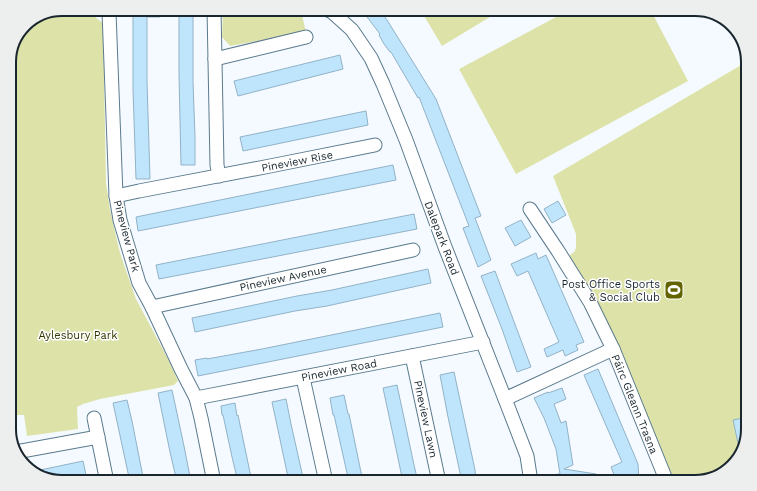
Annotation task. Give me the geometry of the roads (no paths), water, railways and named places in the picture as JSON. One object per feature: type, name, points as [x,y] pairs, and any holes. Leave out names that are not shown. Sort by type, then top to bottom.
[{"type":"street","name":"Pineview Park","points":[[109,16],[116,196],[120,220],[139,283],[152,306],[181,370],[196,398],[213,475]]},
{"type":"street","points":[[214,16],[217,165],[219,176]]},
{"type":"street","name":"Dalepark Road","points":[[336,16],[352,30],[371,58],[383,84],[406,140],[445,247],[527,456],[530,475]]},
{"type":"street","points":[[215,59],[306,37]]},
{"type":"street","name":"Pineview Rise","points":[[116,196],[375,145]]},
{"type":"street","name":"Páirc Gleann Trasna","points":[[530,209],[588,297],[613,349],[664,475]]},
{"type":"street","name":"Pineview Avenue","points":[[152,306],[413,250]]},
{"type":"street","name":"Pineview Road","points":[[196,398],[483,342]]},
{"type":"street","name":"Páirc Gleann Trasna","points":[[505,399],[613,349]]},
{"type":"street","name":"Pineview Lawn","points":[[412,356],[438,475]]},
{"type":"street","points":[[303,378],[324,475]]},
{"type":"street","points":[[94,418],[106,475]]},
{"type":"street","points":[[21,451],[98,437]]},
{"type":"place","name":"Post Office Sports & Social Club","points":[[674,290]]},
{"type":"park label","name":"Aylesbury Park","points":[[78,335]]}]
